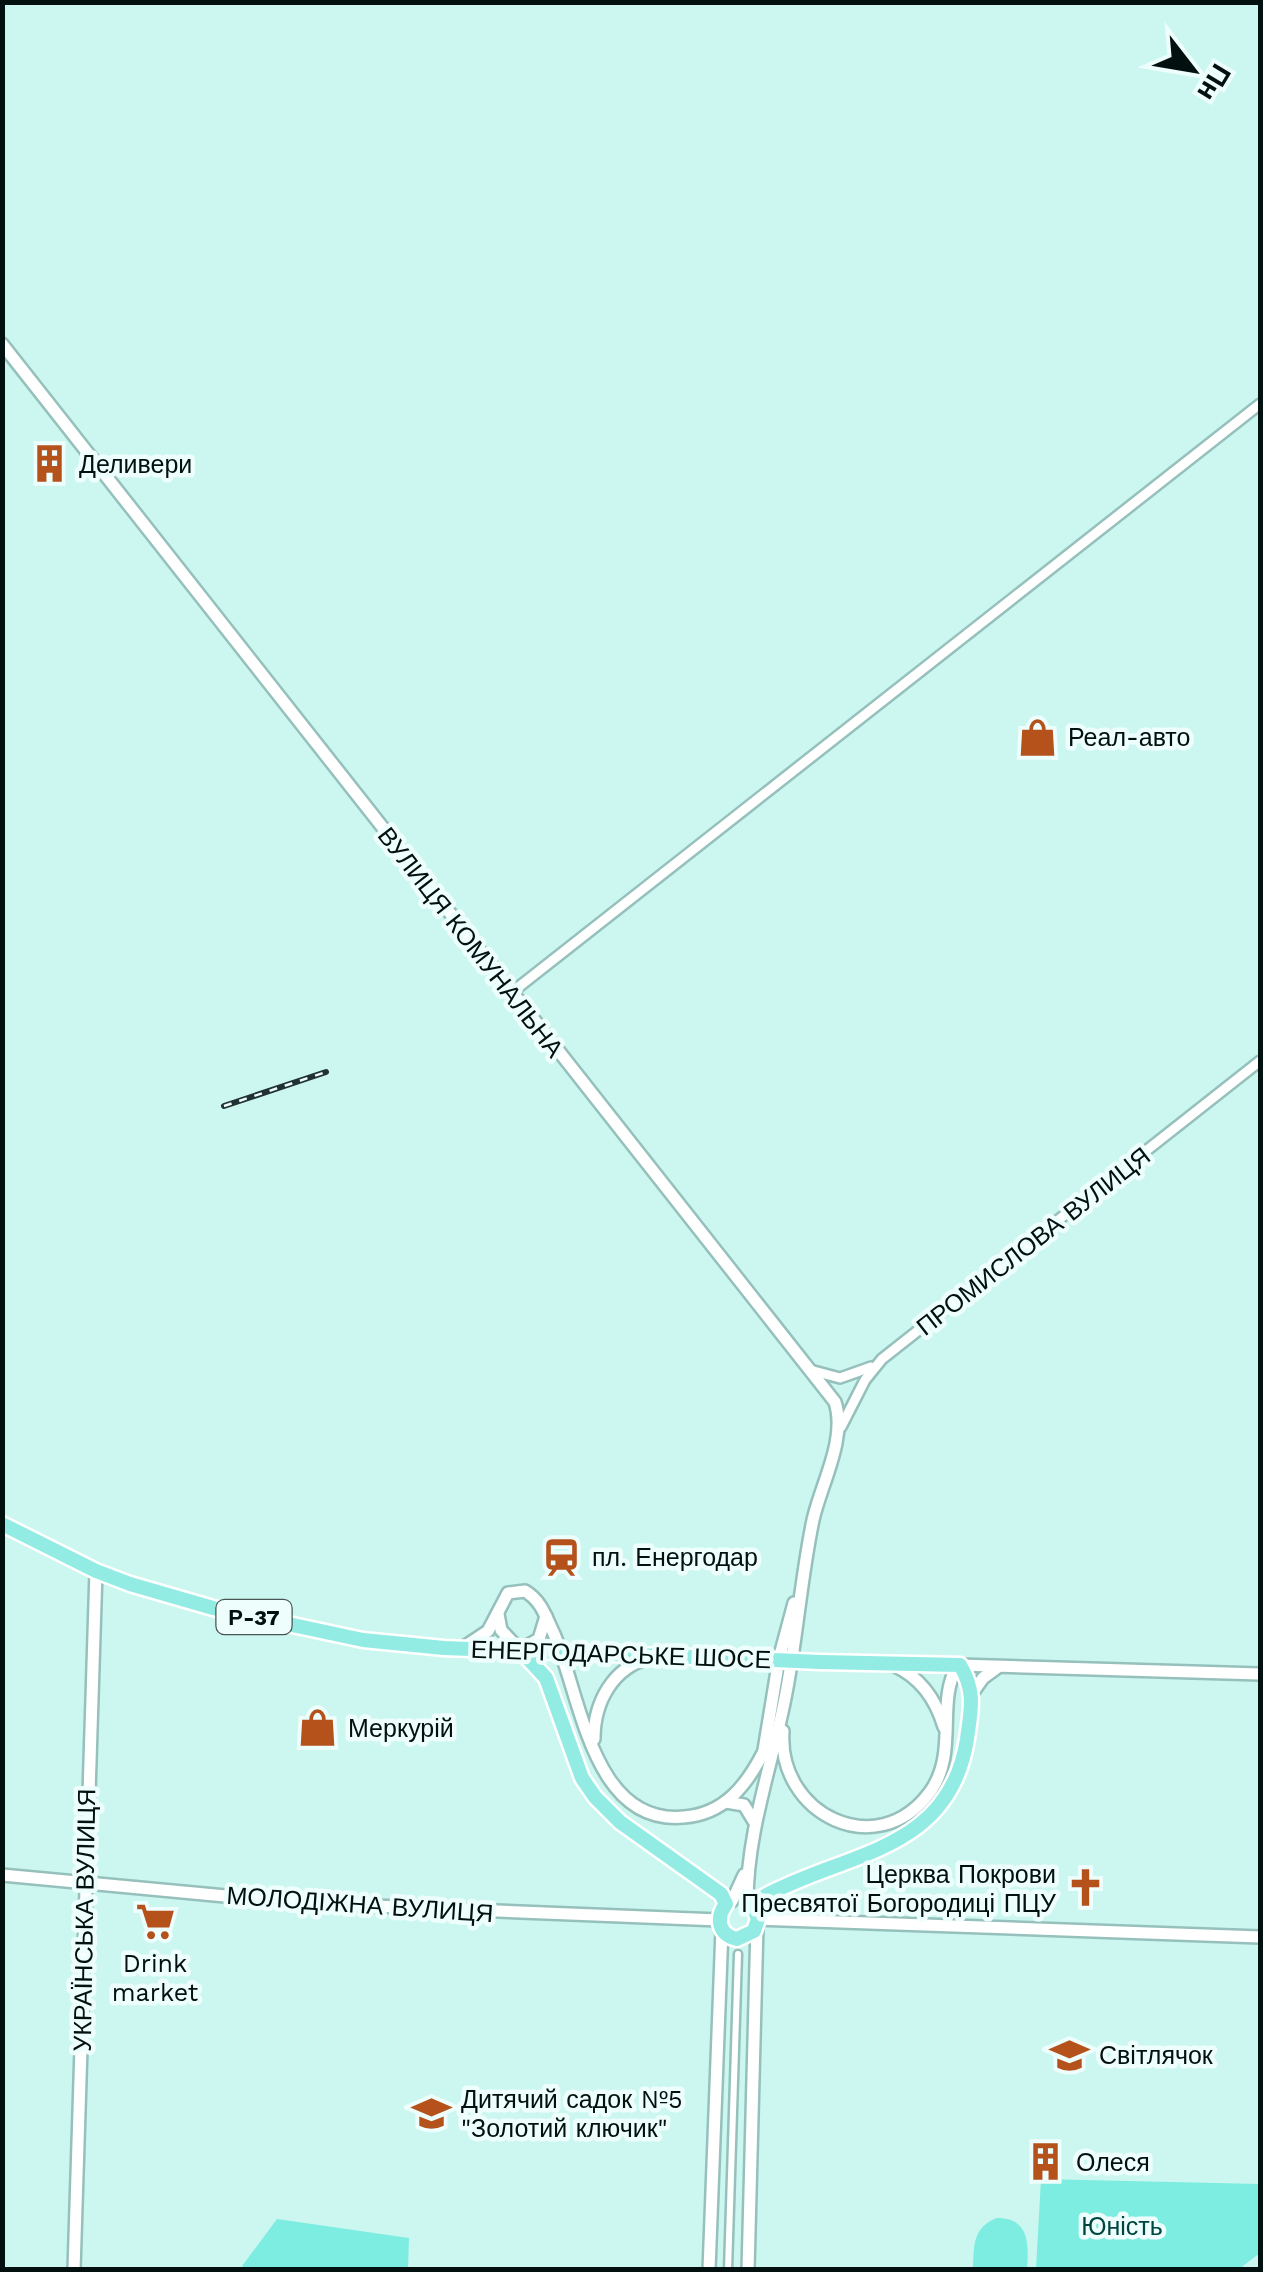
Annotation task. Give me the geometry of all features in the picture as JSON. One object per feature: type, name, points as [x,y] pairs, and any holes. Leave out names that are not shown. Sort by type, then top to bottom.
[{"type":"main road","name":"ЕНЕРГОДАРСЬКЕ ШОСЕ","points":[[2,1524],[96,1571],[213,1608],[392,1644],[960,1665]]},
{"type":"main road","points":[[520,1650],[540,1669],[581,1775],[595,1798],[620,1822],[720,1894],[729,1903],[720,1924],[738,1939],[750,1935],[754,1913],[782,1888],[901,1838],[935,1814],[958,1774],[972,1698],[960,1665]]},
{"type":"street","name":"ВУЛИЦЯ КОМУНАЛЬНА","points":[[2,344],[830,1394],[838,1411],[835,1444],[804,1570]]},
{"type":"street","points":[[511,993],[1260,404]]},
{"type":"street","name":"ПРОМИСЛОВА ВУЛИЦЯ","points":[[835,1444],[858,1392],[882,1360],[1260,1062]]},
{"type":"street","points":[[810,1370],[832,1378],[847,1377],[882,1360]]},
{"type":"street","points":[[804,1570],[785,1696],[747,1866],[729,1903],[754,1913],[1260,1937]]},
{"type":"street","points":[[755,1822],[782,1644],[804,1570]]},
{"type":"street","name":"УКРАЇНСЬКА ВУЛИЦЯ","points":[[74,2270],[96,1571]]},
{"type":"street","points":[[460,1648],[484,1636],[504,1597],[520,1590],[536,1598],[562,1652],[606,1776],[618,1792],[647,1812],[685,1818],[705,1813],[726,1802],[748,1780],[763,1753]]},
{"type":"street","points":[[498,1610],[501,1630],[520,1650],[539,1639],[546,1616]]},
{"type":"street","points":[[596,1753],[594,1724],[607,1689],[631,1666],[656,1656]]},
{"type":"street","points":[[891,1664],[914,1677],[928,1692],[942,1719],[947,1744]]},
{"type":"street","points":[[785,1696],[782,1747],[789,1777],[810,1806],[841,1822],[874,1825],[911,1810],[938,1780],[947,1744],[952,1677],[960,1665]]},
{"type":"street","name":"ЕНЕРГОДАРСЬКЕ ШОСЕ","points":[[960,1665],[1260,1674]]},
{"type":"street","points":[[949,1702],[972,1698],[982,1678],[999,1666]]},
{"type":"street","points":[[548,1685],[570,1680]]},
{"type":"street","points":[[726,1802],[744,1805],[755,1822]]},
{"type":"street","points":[[747,1866],[754,1913],[748,2270]]},
{"type":"street","name":"МОЛОДІЖНА ВУЛИЦЯ","points":[[2,1875],[318,1904],[720,1924]]},
{"type":"street","points":[[709,2270],[720,1924]]},
{"type":"street","points":[[728,2270],[738,1954]]},
{"type":"green space","name":"Юність","points":[[1041,2179],[1260,2184],[1260,2253],[1239,2269],[1036,2269]]},
{"type":"green space","points":[[997,2218],[1021,2227],[1027,2241],[1027,2269],[973,2269],[979,2232]]},
{"type":"green space","points":[[277,2219],[409,2238],[408,2269],[246,2269],[242,2266]]},
{"type":"railway","points":[[224,1106],[326,1072]]},
{"type":"place","name":"Деливери","points":[[49,464]]},
{"type":"place","name":"Реал-авто","points":[[1038,737]]},
{"type":"place","name":"пл. Енергодар","points":[[562,1557]]},
{"type":"place","name":"Меркурій","points":[[318,1728]]},
{"type":"place","name":"Церква Покрови Пресвятої Богородиці ПЦУ","points":[[1086,1888]]},
{"type":"place","name":"Drink market","points":[[155,1922]]},
{"type":"place","name":"Світлячок","points":[[1069,2055]]},
{"type":"place","name":"Дитячий садок №5 \"Золотий ключик\"","points":[[431,2113]]},
{"type":"place","name":"Олеся","points":[[1046,2162]]}]
